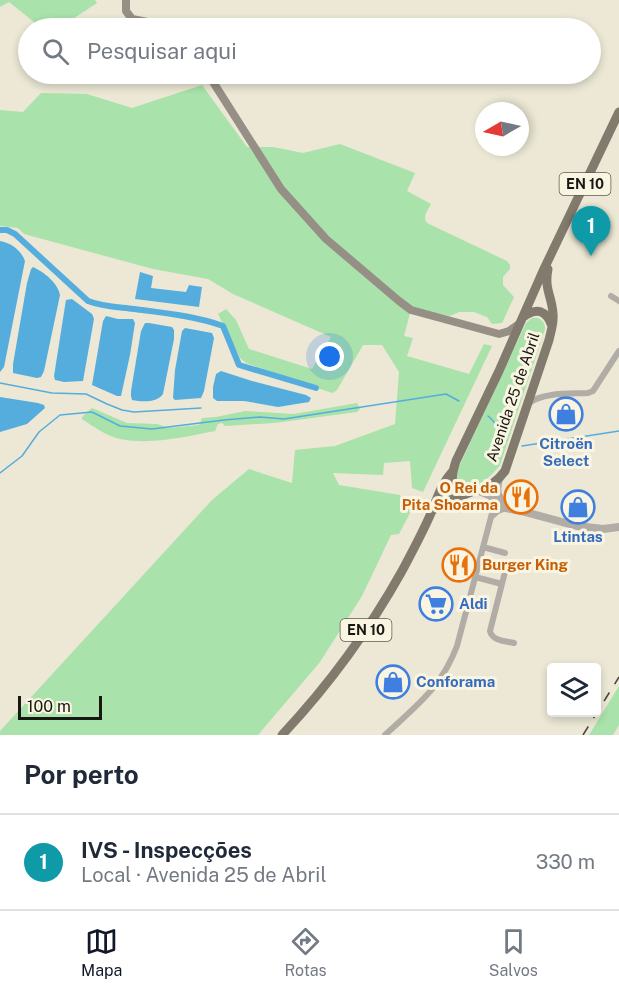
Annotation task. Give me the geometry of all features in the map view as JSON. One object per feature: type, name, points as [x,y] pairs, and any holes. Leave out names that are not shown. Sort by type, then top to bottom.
[{"type":"main road","points":[[126,0],[126,11],[131,18]]},
{"type":"main road","points":[[214,84],[281,189],[326,239],[411,310],[499,334],[509,332],[522,320]]},
{"type":"main road","name":"Avenida 25 de Abril","points":[[282,735],[319,693],[359,641],[393,585],[447,477],[453,470],[619,111]]},
{"type":"main road","name":"Avenida 25 de Abril","points":[[431,513],[440,504],[492,484],[505,471],[552,326],[553,311],[546,284],[551,256]]},
{"type":"main road","name":"Avenida 25 de Abril","points":[[522,320],[529,313],[536,311],[549,318],[552,326]]},
{"type":"main road","points":[[499,334],[507,352]]},
{"type":"main road","points":[[453,470],[453,485],[461,491],[473,491]]},
{"type":"street","points":[[611,296],[619,301]]},
{"type":"street","points":[[527,405],[535,399],[549,396],[593,391],[619,351]]},
{"type":"street","points":[[536,381],[538,390],[549,396]]},
{"type":"street","points":[[499,478],[497,494],[504,503],[521,511]]},
{"type":"street","points":[[473,491],[489,495],[506,508],[578,526],[603,529],[619,527]]},
{"type":"street","points":[[385,735],[427,696],[445,673],[457,646],[494,506],[492,498]]},
{"type":"street","points":[[491,517],[506,508]]},
{"type":"street","points":[[483,548],[506,553]]},
{"type":"street","points":[[506,572],[490,628],[494,638],[514,643]]},
{"type":"street","points":[[475,578],[502,584]]},
{"type":"green space","points":[[0,0],[95,0],[97,3],[74,18],[29,18],[9,2],[0,7]]},
{"type":"green space","points":[[202,85],[247,147],[273,147],[303,153],[340,144],[415,173],[407,191],[431,204],[425,216],[427,223],[507,261],[510,269],[503,277],[503,285],[514,297],[502,323],[492,324],[487,317],[474,312],[459,312],[450,316],[410,313],[404,336],[413,338],[407,356],[469,374],[484,344],[492,346],[423,492],[412,488],[410,461],[384,463],[383,475],[333,473],[339,485],[400,495],[412,509],[399,534],[391,535],[362,596],[320,662],[258,735],[0,735],[0,731],[212,500],[249,469],[292,483],[295,450],[335,446],[395,424],[399,372],[382,345],[363,345],[337,390],[332,393],[246,363],[240,358],[218,314],[226,309],[236,320],[249,349],[312,369],[331,337],[233,294],[208,279],[153,269],[24,234],[18,228],[0,226],[0,110],[23,112],[41,93],[87,94],[132,108]]},
{"type":"green space","points":[[532,318],[542,320],[545,329],[500,465],[481,483],[463,485],[457,481],[456,473],[526,323]]},
{"type":"green space","points":[[357,403],[360,409],[357,412],[274,423],[225,426],[222,423],[218,424],[215,431],[156,441],[115,438],[82,419],[92,408],[127,423],[157,424],[169,428],[199,425],[202,418],[245,411],[294,414]]},
{"type":"green space","points":[[619,686],[619,725],[613,735],[589,735]]},
{"type":"water","points":[[0,241],[15,248],[25,261],[4,367],[0,372]]},
{"type":"water","points":[[33,267],[50,278],[60,295],[44,371],[41,377],[37,378],[13,373],[27,283]]},
{"type":"water","points":[[140,272],[153,276],[151,288],[186,292],[189,285],[202,287],[199,307],[135,299]]},
{"type":"water","points":[[72,299],[92,314],[94,319],[83,381],[64,382],[55,380],[54,376],[66,300]]},
{"type":"water","points":[[106,316],[133,319],[135,323],[121,396],[92,385],[103,321]]},
{"type":"water","points":[[145,323],[172,327],[174,339],[163,394],[153,400],[132,400],[131,391],[141,331]]},
{"type":"water","points":[[185,328],[212,333],[214,338],[201,398],[175,400],[173,398],[175,370],[182,331]]},
{"type":"water","points":[[221,371],[311,398],[309,402],[278,407],[244,401],[217,401],[213,398],[213,387],[216,374]]},
{"type":"water","points":[[0,397],[38,403],[44,405],[45,408],[27,424],[0,432]]},
{"type":"waterway","points":[[0,230],[7,230],[15,234],[88,301],[105,306],[190,317],[223,326],[239,365],[316,388]]},
{"type":"waterway","points":[[0,383],[52,393],[86,394],[122,410],[134,412],[201,408]]},
{"type":"waterway","points":[[0,473],[22,456],[39,432],[60,415],[92,412],[120,426],[152,429],[260,417],[284,419],[446,394],[459,401]]},
{"type":"waterway","points":[[488,416],[506,438]]},
{"type":"waterway","points":[[522,446],[619,431]]},
{"type":"railway","points":[[583,735],[619,677]]},
{"type":"place","name":"IVS - Inspecções","points":[[591,256]]},
{"type":"place","name":"Citroën Select","points":[[566,414]]},
{"type":"place","name":"O Rei da Pita Shoarma","points":[[521,497]]},
{"type":"place","name":"Ltintas","points":[[578,507]]},
{"type":"place","name":"Burger King","points":[[459,565]]},
{"type":"place","name":"Aldi","points":[[436,604]]},
{"type":"place","name":"Conforama","points":[[393,682]]}]
